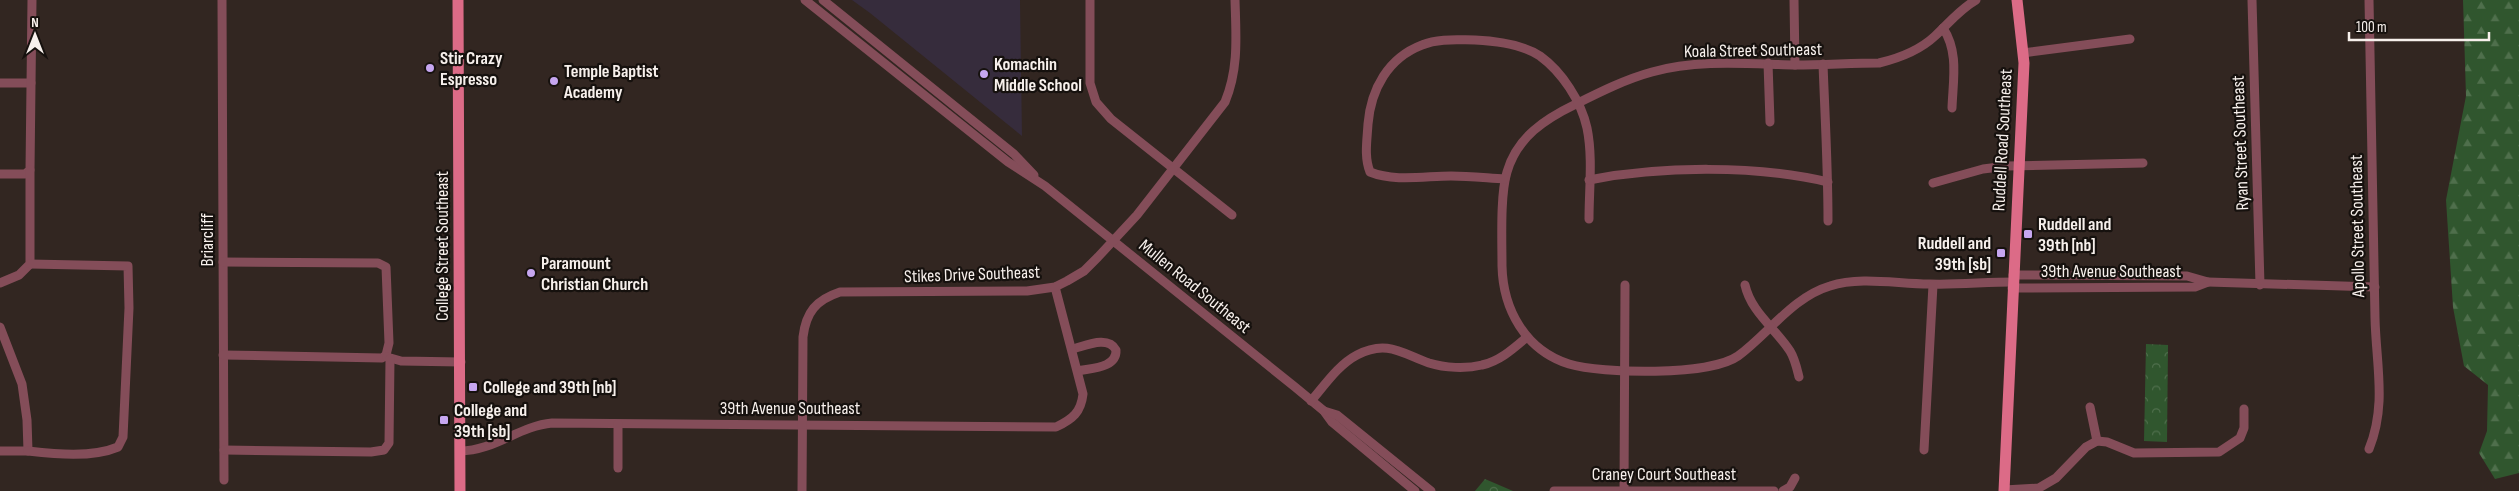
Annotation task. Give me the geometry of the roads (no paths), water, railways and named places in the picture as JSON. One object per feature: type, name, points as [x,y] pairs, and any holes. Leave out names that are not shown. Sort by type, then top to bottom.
[{"type":"main road","name":"College Street Southeast","points":[[458,0],[460,491]]},
{"type":"main road","name":"Ruddell Road Southeast","points":[[2004,491],[2023,53],[2017,0]]},
{"type":"street","points":[[30,264],[32,0]]},
{"type":"street","name":"Briarcliff","points":[[222,0],[224,480]]},
{"type":"street","name":"Mullen Road Southeast","points":[[805,0],[1008,162],[1044,186],[1324,411],[1332,422],[1415,491]]},
{"type":"street","name":"Mullen Road Southeast","points":[[823,0],[1014,154],[1044,186]]},
{"type":"street","points":[[1090,0],[1090,83],[1096,102],[1111,119],[1173,166],[1232,215]]},
{"type":"street","name":"Stikes Drive Southeast","points":[[802,491],[805,322],[810,310],[829,296],[840,292],[1027,291],[1055,286],[1084,271],[1113,242],[1173,166],[1212,121],[1225,102],[1232,84],[1237,57],[1235,0]]},
{"type":"street","points":[[1794,0],[1795,65]]},
{"type":"street","name":"Koala Street Southeast","points":[[1772,327],[1735,358],[1711,366],[1686,370],[1596,369],[1568,364],[1545,352],[1527,337],[1510,312],[1504,293],[1502,249],[1505,179],[1516,150],[1530,133],[1548,118],[1577,103],[1653,72],[1713,64],[1768,63],[1795,65],[1879,62],[1900,59],[1933,38],[1955,15],[1976,0]]},
{"type":"street","name":"Ryan Street Southeast","points":[[2252,0],[2260,285]]},
{"type":"street","name":"Apollo Street Southeast","points":[[2369,0],[2380,390],[2378,428],[2369,449]]},
{"type":"street","points":[[1943,28],[1952,41],[1954,52],[1952,108]]},
{"type":"street","points":[[2023,53],[2130,39]]},
{"type":"street","points":[[1505,179],[1380,176],[1370,172],[1366,162],[1370,106],[1375,89],[1388,70],[1405,54],[1423,44],[1443,40],[1490,40],[1510,44],[1539,55],[1552,66],[1565,82],[1577,103],[1587,128],[1589,219]]},
{"type":"street","points":[[1768,63],[1770,122]]},
{"type":"street","points":[[1823,64],[1828,221]]},
{"type":"street","points":[[0,83],[31,83]]},
{"type":"street","points":[[1933,183],[1983,169],[2019,166],[2143,163]]},
{"type":"street","points":[[0,174],[25,174],[30,170]]},
{"type":"street","points":[[1589,180],[1608,176],[1696,170],[1805,176],[1828,182]]},
{"type":"street","points":[[223,262],[378,263],[386,267],[389,343],[387,357],[389,443],[384,450],[371,452],[224,450]]},
{"type":"street","points":[[0,282],[18,275],[30,264],[128,266],[129,308],[123,437],[118,447],[108,451],[88,453],[28,450],[0,451]]},
{"type":"street","name":"39th Avenue Southeast","points":[[1772,327],[1802,300],[1830,286],[1853,281],[1933,284],[2187,276],[2208,282],[2260,285],[2376,286]]},
{"type":"street","name":"39th Avenue Southeast","points":[[2013,281],[2196,287],[2208,282]]},
{"type":"street","points":[[1924,450],[1933,284]]},
{"type":"street","points":[[1624,490],[1625,285]]},
{"type":"street","points":[[1744,285],[1747,297],[1755,309],[1772,327],[1791,353],[1799,377]]},
{"type":"street","name":"39th Avenue Southeast","points":[[460,451],[481,449],[536,425],[802,424],[1056,427],[1071,420],[1081,406],[1083,394],[1055,286]]},
{"type":"street","points":[[0,327],[22,384],[27,420],[28,450]]},
{"type":"street","points":[[1311,401],[1346,362],[1358,354],[1370,350],[1400,350],[1445,367],[1481,366],[1496,360],[1527,337]]},
{"type":"street","points":[[1072,349],[1104,342],[1112,344],[1116,350],[1115,358],[1109,364],[1078,371]]},
{"type":"street","points":[[223,355],[387,357],[400,361],[460,362]]},
{"type":"street","points":[[2090,407],[2097,441]]},
{"type":"street","points":[[2004,491],[2039,488],[2056,478],[2086,448],[2097,441],[2107,442],[2134,453],[2219,452],[2240,438],[2244,428],[2244,409]]},
{"type":"street","name":"Mullen Road Southeast","points":[[1324,411],[1337,415],[1431,491]]},
{"type":"street","points":[[618,424],[618,468]]},
{"type":"street","points":[[1783,491],[1790,488],[1795,478]]},
{"type":"street","name":"Craney Court Southeast","points":[[1554,491],[1774,491]]},
{"type":"place","name":"Stir Crazy Espresso","points":[[430,68]]},
{"type":"place","name":"Komachin Middle School","points":[[984,74]]},
{"type":"place","name":"Temple Baptist Academy","points":[[554,81]]},
{"type":"place","name":"Ruddell and 39th [nb]","points":[[2028,234]]},
{"type":"place","name":"Ruddell and 39th [sb]","points":[[2001,253]]},
{"type":"place","name":"Paramount Christian Church","points":[[531,273]]},
{"type":"place","name":"College and 39th [nb]","points":[[473,387]]},
{"type":"place","name":"College and 39th [sb]","points":[[444,420]]}]
